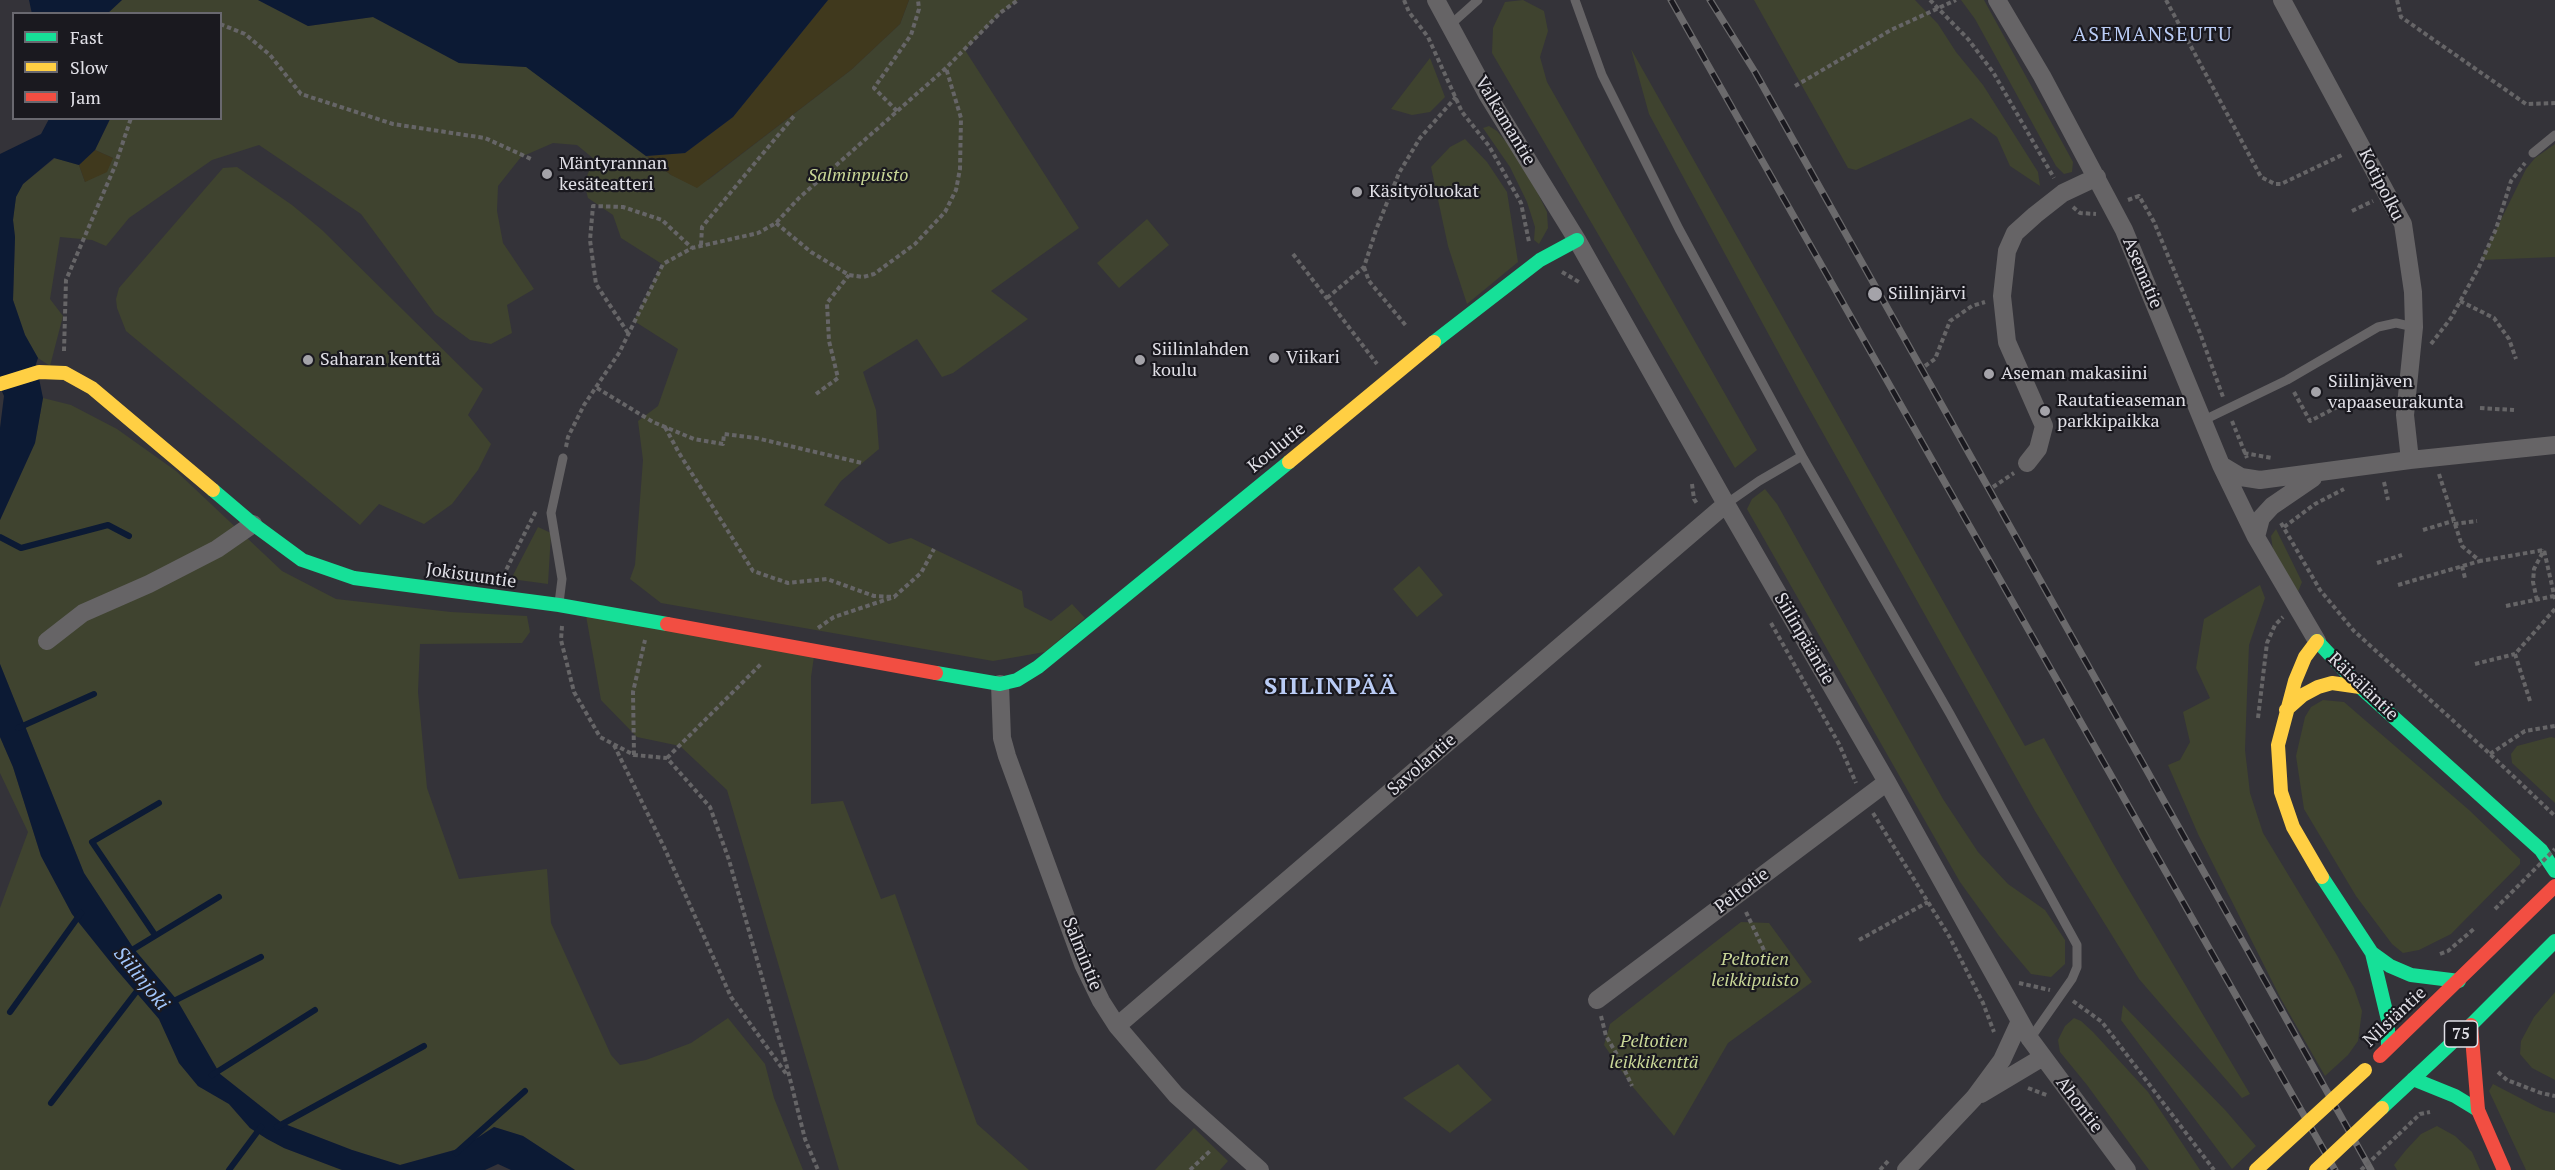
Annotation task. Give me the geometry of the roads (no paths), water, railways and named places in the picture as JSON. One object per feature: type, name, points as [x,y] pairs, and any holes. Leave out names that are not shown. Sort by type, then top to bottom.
[{"type":"street","name":"Valkamantie","points":[[1436,0],[1487,94],[1577,240]]},
{"type":"street","name":"Asematie","points":[[1997,0],[2097,177],[2124,230],[2221,465]]},
{"type":"street","name":"Kotipolku","points":[[2282,0],[2403,225],[2412,283],[2414,327],[2405,415],[2410,460]]},
{"type":"street","points":[[2027,463],[2038,449],[2044,426],[2007,342],[2002,296],[2007,251],[2015,232],[2063,194],[2097,177]]},
{"type":"street","name":"Koulutie","points":[[1000,684],[1017,680],[1038,667],[1389,380],[1540,260],[1577,240]]},
{"type":"street","name":"Siilinpääntie","points":[[1577,240],[1887,782],[2030,1040]]},
{"type":"street","name":"Jokisuuntie","points":[[0,384],[39,372],[65,373],[92,388],[254,524],[302,561],[354,578],[559,605],[1000,684]]},
{"type":"street","points":[[2221,465],[2241,477],[2259,480],[2320,474],[2410,460],[2555,445]]},
{"type":"street","name":"Räisäläntie","points":[[2221,465],[2256,537],[2317,641],[2360,687],[2541,850],[2555,871]]},
{"type":"street","points":[[2256,537],[2261,518],[2272,506],[2294,488],[2320,474]]},
{"type":"street","name":"Savolantie","points":[[1118,1026],[1726,504]]},
{"type":"street","points":[[47,641],[83,613],[149,584],[217,549],[254,524]]},
{"type":"street","points":[[2317,641],[2305,657],[2286,710],[2278,745],[2278,769],[2286,810],[2293,827],[2322,877],[2372,953],[2388,1020],[2388,1047]]},
{"type":"street","points":[[2286,710],[2303,695],[2318,687],[2332,683],[2360,687]]},
{"type":"street","name":"Salmintie","points":[[1000,684],[1002,738],[1007,756],[1083,964],[1101,1001],[1118,1026],[1176,1095],[1260,1170]]},
{"type":"street","name":"Peltotie","points":[[1597,1000],[1887,782]]},
{"type":"street","name":"Nilsiäntie","points":[[2256,1170],[2459,981],[2555,886]]},
{"type":"street","name":"75","points":[[2316,1170],[2471,1025],[2555,941]]},
{"type":"street","points":[[2372,953],[2390,966],[2411,975],[2459,981]]},
{"type":"street","points":[[1906,1170],[1974,1098],[2001,1060],[2020,1021]]},
{"type":"street","points":[[2471,1025],[2478,1110],[2504,1170]]},
{"type":"street","name":"Ahontie","points":[[2030,1040],[2127,1170]]},
{"type":"street","points":[[1974,1098],[2043,1057]]},
{"type":"street","points":[[2413,1079],[2455,1096],[2478,1110]]},
{"type":"lane","points":[[1449,26],[1478,0]]},
{"type":"lane","points":[[1575,0],[1602,75],[1679,229],[1802,456],[1950,714],[2077,945],[2077,967],[2062,995],[2030,1040]]},
{"type":"lane","points":[[2533,153],[2555,135]]},
{"type":"lane","points":[[2202,421],[2287,380],[2378,327],[2396,323],[2414,327]]},
{"type":"lane","points":[[1726,504],[1759,481],[1802,456]]},
{"type":"lane","points":[[559,605],[562,579],[551,513],[563,458]]},
{"type":"water","points":[[29,0],[122,0],[109,12],[32,12]]},
{"type":"water","points":[[258,0],[828,0],[733,117],[685,153],[646,156],[526,67],[459,63],[373,17],[308,26]]},
{"type":"water","points":[[48,120],[110,120],[95,150],[79,165],[54,158],[23,184],[16,197],[13,220],[15,237],[13,300],[25,335],[38,358],[36,364],[43,398],[35,443],[0,520],[0,428],[4,396],[0,387],[0,154],[41,134]]},
{"type":"water","name":"Siilinjoki","points":[[0,664],[84,873],[134,949],[177,1000],[220,1074],[282,1123],[352,1150],[400,1165],[462,1148],[494,1127],[523,1136],[575,1170],[511,1170],[498,1164],[485,1170],[342,1170],[284,1148],[267,1139],[250,1128],[229,1104],[198,1086],[179,1063],[159,1019],[72,914],[41,856],[13,767],[0,737]]},
{"type":"waterway","points":[[0,537],[21,548],[108,525],[129,536]]},
{"type":"waterway","points":[[18,728],[94,694]]},
{"type":"waterway","points":[[155,935],[92,842],[159,803]]},
{"type":"waterway","name":"Siilinjoki","points":[[127,953],[219,897]]},
{"type":"waterway","points":[[10,1012],[81,913]]},
{"type":"waterway","name":"Siilinjoki","points":[[170,1003],[261,957]]},
{"type":"waterway","name":"Siilinjoki","points":[[51,1103],[140,987]]},
{"type":"waterway","points":[[212,1075],[315,1010]]},
{"type":"waterway","points":[[277,1127],[424,1046]]},
{"type":"waterway","points":[[456,1153],[525,1091]]},
{"type":"waterway","points":[[229,1170],[261,1127]]},
{"type":"railway","points":[[1671,0],[2335,1170]]},
{"type":"railway","points":[[1710,0],[1755,72],[2371,1170]]},
{"type":"place","name":"Mäntyrannan kesäteatteri","points":[[547,174]]},
{"type":"place","name":"Käsityöluokat","points":[[1357,192]]},
{"type":"place","name":"Siilinjärvi","points":[[1875,294]]},
{"type":"place","name":"Viikari","points":[[1274,358]]},
{"type":"place","name":"Saharan kenttä","points":[[308,360]]},
{"type":"place","name":"Siilinlahden koulu","points":[[1140,360]]},
{"type":"place","name":"Aseman makasiini","points":[[1989,374]]},
{"type":"place","name":"Siilinjäven vapaaseurakunta","points":[[2316,392]]},
{"type":"place","name":"Rautatieaseman parkkipaikka","points":[[2045,411]]},
{"type":"district","name":"ASEMANSEUTU","points":[[2153,35]]},
{"type":"district","name":"SIILINPÄÄ","points":[[1331,687]]},
{"type":"park label","name":"Salminpuisto","points":[[858,176]]},
{"type":"park label","name":"Peltotien leikkipuisto","points":[[1755,970]]},
{"type":"park label","name":"Peltotien leikkikenttä","points":[[1654,1052]]}]
